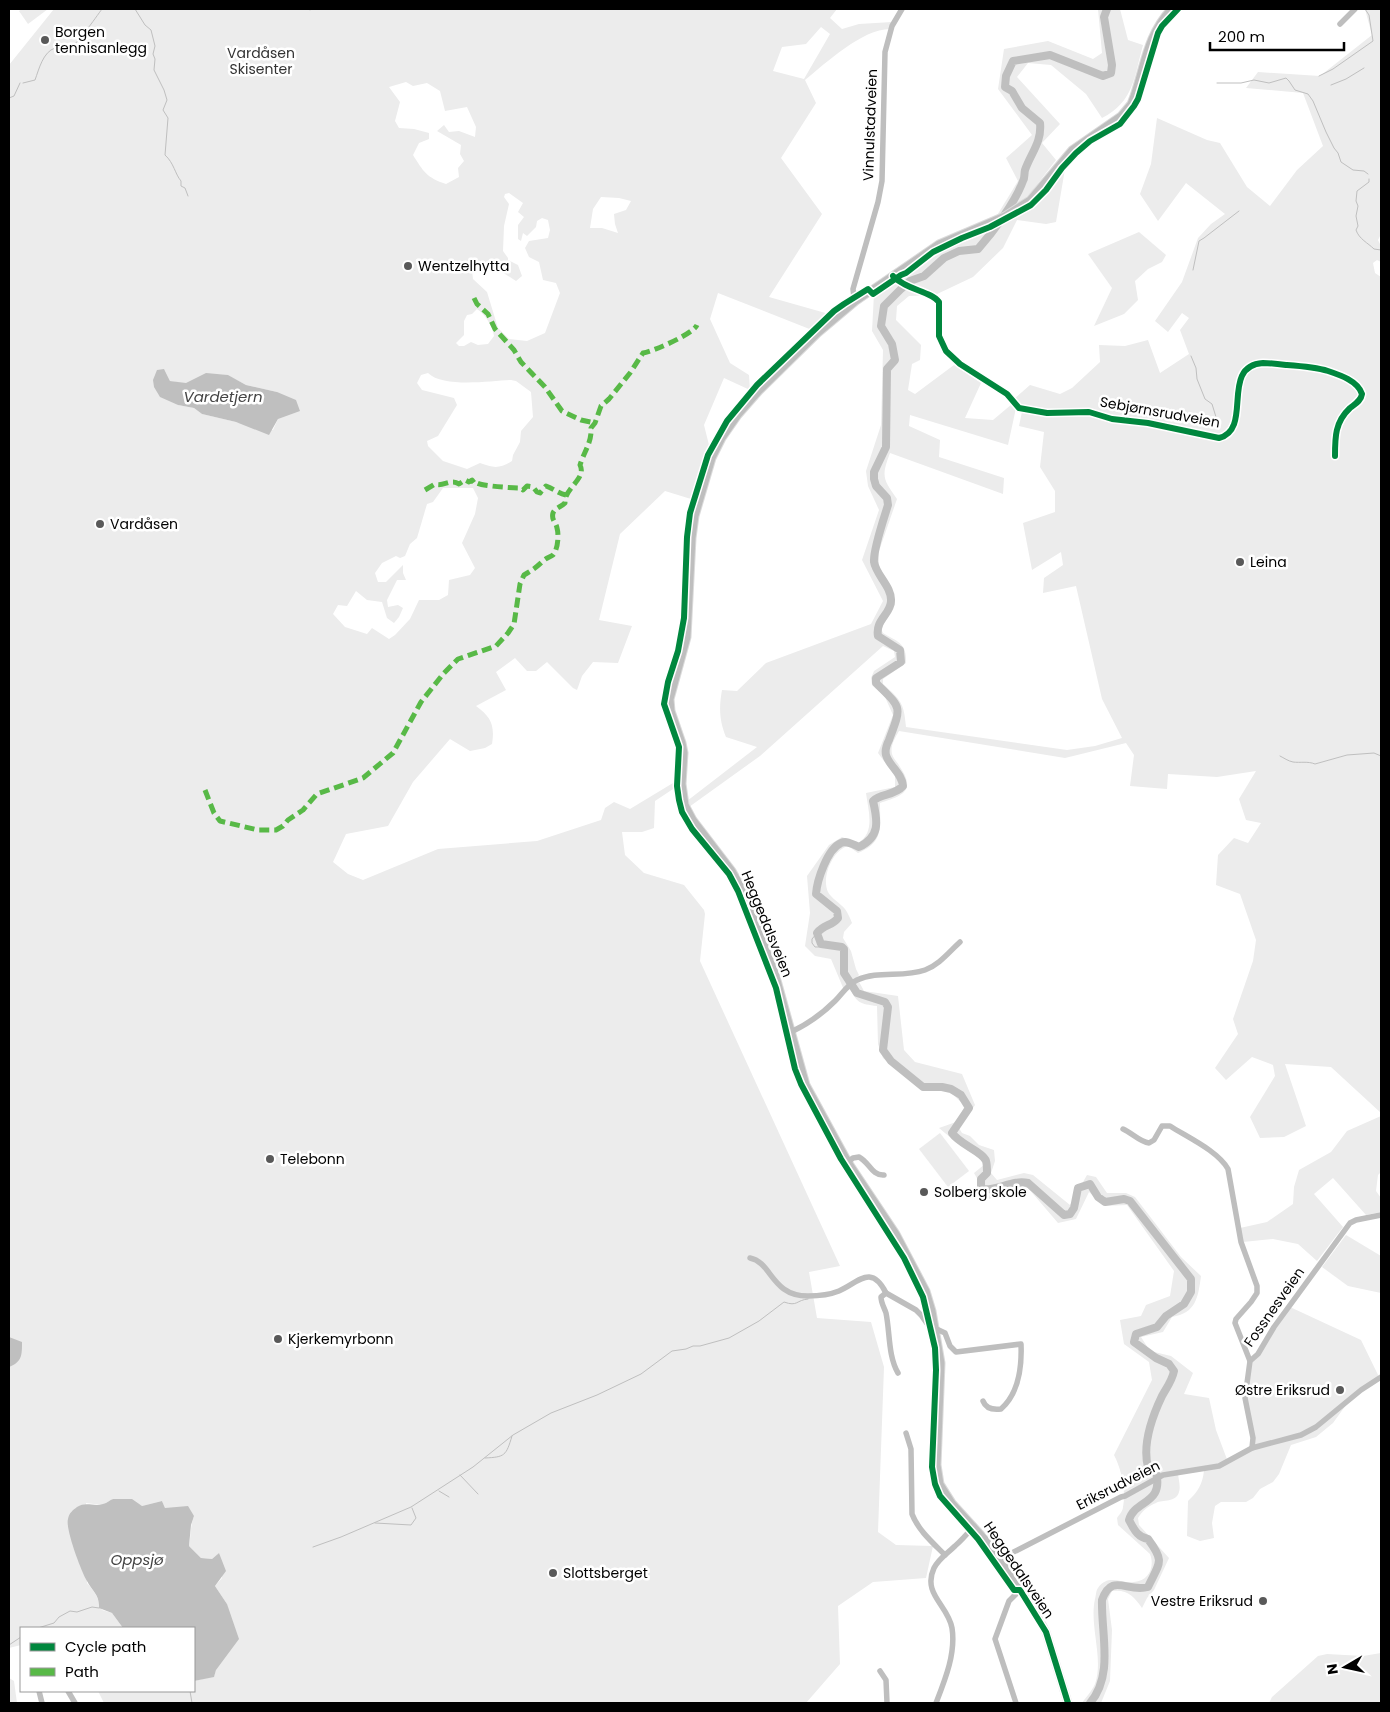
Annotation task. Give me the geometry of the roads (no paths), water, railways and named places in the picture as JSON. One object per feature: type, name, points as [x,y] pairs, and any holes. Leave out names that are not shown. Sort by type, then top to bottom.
[{"type":"main road","name":"Heggedalsveien","points":[[1068,1703],[1046,1632],[1000,1559],[945,1494],[938,1475],[937,1439],[941,1373],[936,1328],[929,1300],[896,1234],[848,1162],[806,1085],[775,972],[738,880],[693,820],[686,805],[682,784],[684,753],[671,711],[670,700],[686,637],[695,516],[716,449],[732,423],[759,391],[822,330],[856,301],[939,244],[1005,216],[1030,200],[1060,163],[1080,143],[1114,121],[1125,111],[1134,96],[1151,38],[1158,24],[1171,9]]},
{"type":"street","name":"Vinnulstadveien","points":[[856,301],[853,289],[878,202],[882,181],[885,52],[892,26],[902,9]]},
{"type":"street","points":[[1340,24],[1355,9]]},
{"type":"street","name":"Sebjørnsrudveien","points":[[893,276],[908,287],[932,296],[939,302],[939,336],[946,351],[952,358],[1007,394],[1019,408],[1058,414],[1089,412],[1112,419],[1164,426],[1219,438],[1229,433],[1234,426],[1237,413],[1239,382],[1250,368],[1262,363],[1335,373],[1358,385],[1362,394],[1360,400],[1342,417],[1337,425],[1335,456]]},
{"type":"street","points":[[791,1032],[822,1014],[851,984],[868,977],[926,970],[960,942]]},
{"type":"street","points":[[1124,1129],[1143,1142],[1149,1143],[1154,1140],[1162,1126],[1170,1126],[1217,1155],[1228,1168],[1241,1242],[1257,1286],[1257,1294],[1236,1318],[1235,1323],[1250,1361]]},
{"type":"street","points":[[848,1162],[853,1158],[863,1159],[876,1173],[880,1176],[884,1175]]},
{"type":"street","name":"Fossnesveien","points":[[1252,1448],[1245,1398],[1250,1361],[1258,1354],[1274,1327],[1350,1223],[1381,1215]]},
{"type":"street","points":[[750,1258],[759,1262],[774,1281],[785,1290],[799,1296],[825,1295],[837,1292],[860,1278],[874,1279],[879,1282],[886,1293],[916,1310],[928,1325],[945,1333],[950,1346],[956,1352],[1021,1344],[1019,1376],[1012,1396],[1001,1410],[991,1409],[983,1401]]},
{"type":"street","points":[[886,1293],[881,1297],[881,1302],[886,1313],[892,1355],[898,1373]]},
{"type":"street","name":"Eriksrudveien","points":[[1000,1559],[1169,1473],[1219,1466],[1252,1448],[1301,1435],[1329,1417],[1361,1390],[1381,1377]]},
{"type":"street","points":[[906,1433],[911,1449],[912,1514],[922,1530],[945,1555]]},
{"type":"street","points":[[936,1703],[948,1668],[953,1641],[950,1621],[936,1600],[931,1585],[931,1576],[934,1567],[974,1526]]},
{"type":"street","points":[[1016,1703],[995,1639],[1009,1601],[1020,1590]]},
{"type":"street","points":[[880,1670],[886,1680],[887,1703]]},
{"type":"street","points":[[69,1692],[75,1703]]},
{"type":"water","name":"Vardetjern","points":[[164,369],[170,381],[186,383],[206,373],[228,375],[246,385],[277,392],[296,400],[300,411],[278,419],[269,435],[236,422],[202,414],[194,408],[178,405],[160,397],[154,387],[153,380],[157,370]]},
{"type":"water","points":[[9,1337],[22,1342],[22,1351],[17,1363],[9,1367]]},
{"type":"water","name":"Oppsjø","points":[[113,1499],[132,1499],[142,1506],[162,1501],[165,1508],[188,1506],[194,1516],[189,1546],[201,1558],[212,1559],[219,1553],[226,1571],[215,1586],[227,1604],[239,1639],[216,1670],[214,1677],[195,1681],[195,1627],[122,1627],[112,1613],[99,1608],[97,1596],[84,1576],[74,1550],[68,1519],[71,1512],[80,1505],[104,1504]]},
{"type":"waterway","points":[[23,83],[35,80],[42,61],[51,50],[55,48],[60,51],[70,49],[102,9]]},
{"type":"waterway","points":[[135,9],[145,25],[151,30],[155,46],[153,54],[155,59],[154,70],[167,100],[163,110],[168,118],[165,155],[188,196]]},
{"type":"waterway","points":[[1090,1703],[1102,1680],[1104,1667],[1102,1600],[1110,1587],[1115,1585],[1133,1588],[1148,1587],[1159,1562],[1157,1553],[1148,1539],[1138,1534],[1129,1520],[1132,1513],[1153,1496],[1156,1490],[1156,1472],[1148,1467],[1146,1458],[1147,1440],[1155,1413],[1174,1371],[1169,1364],[1156,1358],[1134,1342],[1136,1334],[1157,1327],[1166,1316],[1184,1304],[1191,1292],[1191,1279],[1130,1201],[1124,1199],[1105,1202],[1098,1197],[1090,1184],[1078,1188],[1074,1208],[1070,1214],[1064,1215],[1028,1183],[1022,1182],[993,1189],[981,1189],[981,1179],[987,1173],[986,1161],[980,1154],[960,1141],[952,1133],[969,1108],[961,1095],[951,1089],[923,1087],[891,1061],[883,1050],[888,1007],[885,1002],[857,993],[844,973],[844,949],[842,947],[821,944],[817,933],[838,918],[837,911],[816,894],[818,881],[831,852],[843,842],[859,847],[871,839],[876,828],[873,801],[903,786],[886,753],[896,720],[897,708],[891,698],[876,683],[876,678],[901,662],[900,650],[878,636],[881,621],[889,610],[891,596],[874,562],[877,542],[888,505],[887,498],[876,486],[874,472],[886,447],[887,369],[895,360],[892,344],[881,326],[884,306],[910,281],[924,276],[944,258],[959,251],[978,249],[997,226],[1015,199],[1024,180],[1025,170],[1038,142],[1040,123],[1022,108],[1012,91],[1005,87],[1006,76],[1013,61],[1050,55],[1103,76],[1111,73],[1112,65],[1104,17],[1107,9]]},
{"type":"waterway","points":[[1319,76],[1333,69],[1373,41],[1369,15],[1365,9]]},
{"type":"waterway","points":[[1331,85],[1346,79],[1364,68]]},
{"type":"waterway","points":[[1217,83],[1241,83],[1254,80],[1269,83],[1286,78],[1295,90],[1308,94],[1313,101],[1341,162],[1353,170],[1364,171],[1368,174]]},
{"type":"waterway","points":[[9,98],[14,96],[20,83]]},
{"type":"waterway","points":[[1369,179],[1369,182],[1357,191],[1356,201],[1358,206],[1356,216],[1358,226],[1356,230],[1361,238],[1374,249],[1381,250]]},
{"type":"waterway","points":[[1193,270],[1199,241],[1239,211]]},
{"type":"waterway","points":[[1191,356],[1205,399],[1212,404],[1216,417],[1219,420]]},
{"type":"waterway","points":[[1280,756],[1293,762],[1315,764],[1347,755],[1374,753],[1381,756]]},
{"type":"waterway","points":[[817,933],[812,939],[812,943],[815,947],[826,945]]},
{"type":"waterway","points":[[313,1547],[411,1507],[473,1467],[513,1435],[551,1413],[597,1395],[641,1374],[672,1351],[729,1338],[759,1321],[784,1302],[795,1304],[808,1299]]},
{"type":"waterway","points":[[485,1458],[504,1454],[512,1436]]},
{"type":"waterway","points":[[460,1475],[478,1494]]},
{"type":"waterway","points":[[439,1491],[449,1497]]},
{"type":"waterway","points":[[375,1523],[411,1525],[416,1518],[412,1508]]},
{"type":"waterway","points":[[41,1627],[54,1623],[59,1617],[70,1611],[77,1612],[92,1607],[99,1608]]},
{"type":"waterway","points":[[9,1645],[20,1638]]},
{"type":"waterway","points":[[190,1692],[192,1703]]},
{"type":"place","name":"Borgen tennisanlegg","points":[[45,40]]},
{"type":"place","name":"Wentzelhytta","points":[[408,266]]},
{"type":"place","name":"Vardåsen","points":[[100,524]]},
{"type":"place","name":"Leina","points":[[1240,562]]},
{"type":"place","name":"Telebonn","points":[[270,1159]]},
{"type":"place","name":"Solberg skole","points":[[924,1192]]},
{"type":"place","name":"Kjerkemyrbonn","points":[[278,1339]]},
{"type":"place","name":"Østre Eriksrud","points":[[1340,1390]]},
{"type":"place","name":"Slottsberget","points":[[553,1573]]},
{"type":"place","name":"Vestre Eriksrud","points":[[1263,1601]]},
{"type":"park label","name":"Vardåsen Skisenter","points":[[261,62]]}]
